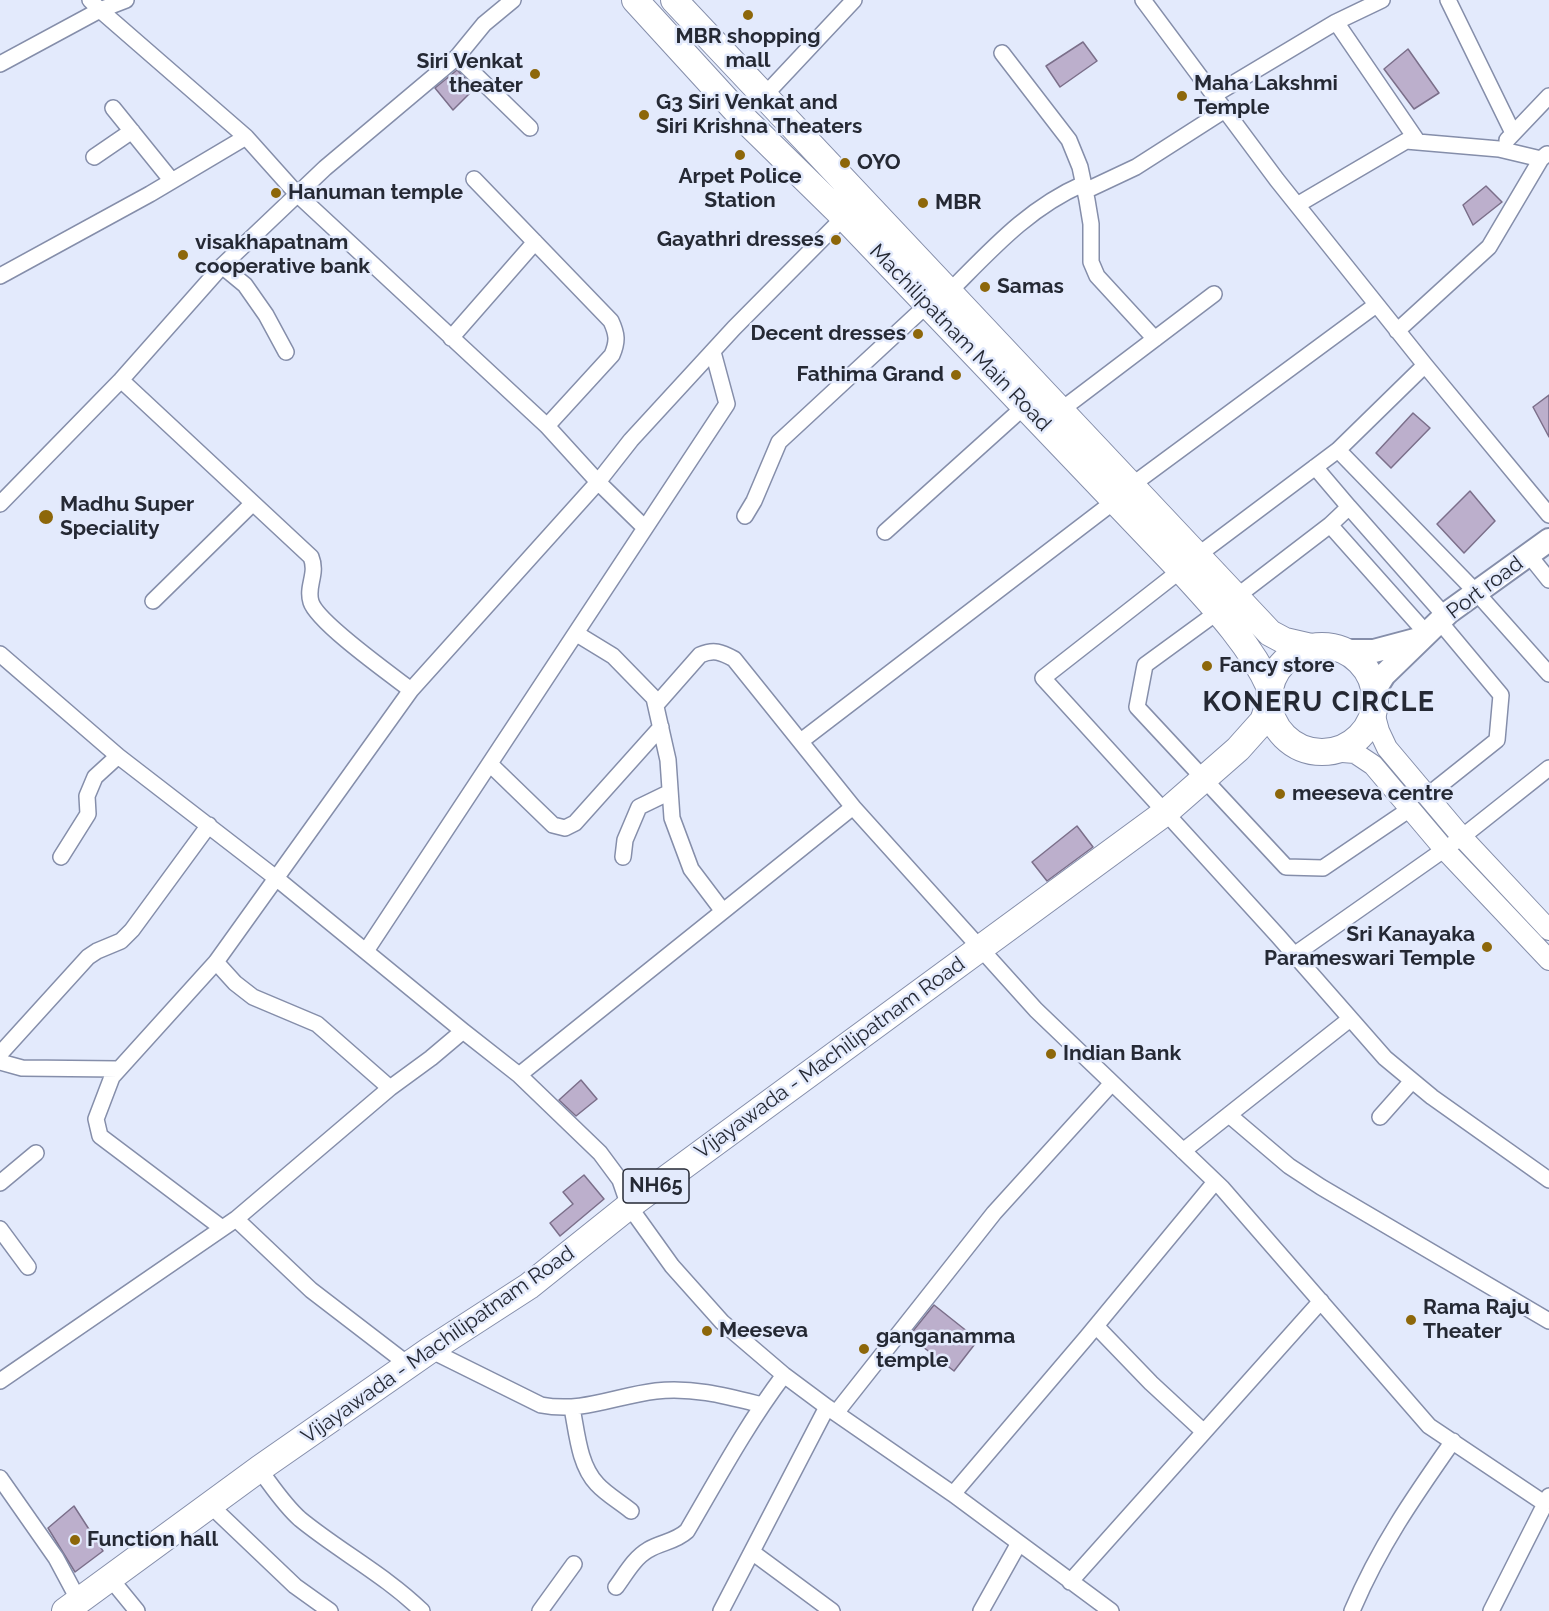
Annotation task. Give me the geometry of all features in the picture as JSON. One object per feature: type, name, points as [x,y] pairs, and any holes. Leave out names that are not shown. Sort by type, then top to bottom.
[{"type":"main road","name":"Machilipatnam Main Road","points":[[634,0],[741,116],[844,217],[1025,406],[1124,492]]},
{"type":"main road","name":"Machilipatnam Main Road","points":[[674,0],[1061,410],[1124,492],[1227,604],[1285,641],[1311,647]]},
{"type":"main road","name":"Port road","points":[[1374,700],[1384,675],[1434,627],[1476,592],[1549,540]]},
{"type":"main road","name":"Machilipatnam Main Road","points":[[1227,604],[1263,673],[1270,696]]},
{"type":"main road","name":"Port road","points":[[1344,651],[1374,651],[1434,627]]},
{"type":"main road","points":[[1270,696],[1272,717],[1278,729],[1299,747],[1314,751],[1330,751],[1345,746],[1358,737],[1368,724],[1374,700],[1368,675],[1358,660],[1344,651],[1328,646],[1311,647]]},
{"type":"main road","name":"NH65","points":[[1270,696],[1275,674],[1284,662],[1297,652],[1311,647]]},
{"type":"main road","name":"Vijayawada - Machilipatnam Road","points":[[72,1606],[259,1469],[430,1350],[529,1286],[629,1206],[1166,812],[1238,750],[1263,721],[1270,696]]},
{"type":"main road","name":"Vijayawada - Machilipatnam Road","points":[[1238,750],[1273,736],[1286,738]]},
{"type":"street","points":[[0,64],[95,5],[126,0]]},
{"type":"street","points":[[0,504],[121,380],[222,266],[325,168],[457,57],[484,24],[513,0]]},
{"type":"street","points":[[764,97],[854,0]]},
{"type":"street","points":[[1143,0],[1297,205],[1397,331],[1549,515]]},
{"type":"street","points":[[1214,95],[1336,22],[1382,0]]},
{"type":"street","points":[[1448,0],[1513,133]]},
{"type":"street","points":[[95,5],[246,137],[297,194],[547,426],[598,482],[645,528]]},
{"type":"street","points":[[1336,22],[1418,142]]},
{"type":"street","points":[[1002,53],[1069,140],[1080,167],[1091,224],[1091,262],[1097,276],[1155,339]]},
{"type":"street","points":[[457,57],[530,128]]},
{"type":"street","points":[[1499,149],[1549,96]]},
{"type":"street","points":[[113,108],[172,181]]},
{"type":"street","points":[[949,292],[1017,224],[1068,191],[1084,188],[1136,167],[1225,110]]},
{"type":"street","points":[[94,157],[132,131]]},
{"type":"street","points":[[0,276],[172,181],[246,137]]},
{"type":"street","points":[[1297,205],[1406,141],[1499,149],[1545,156],[1489,247],[1397,331]]},
{"type":"street","points":[[474,179],[611,321],[617,333],[617,343],[612,355],[547,426]]},
{"type":"street","points":[[222,1228],[100,1136],[96,1119],[112,1077],[216,962],[411,690],[598,482],[631,440],[713,351],[862,200]]},
{"type":"street","points":[[451,338],[535,242]]},
{"type":"street","points":[[222,266],[245,285],[266,315],[286,352]]},
{"type":"street","points":[[1061,410],[1214,294]]},
{"type":"street","points":[[744,516],[754,501],[779,442],[927,305]]},
{"type":"street","points":[[801,741],[1124,492],[1377,305]]},
{"type":"street","points":[[366,951],[727,404],[713,351]]},
{"type":"street","points":[[1425,365],[1338,450],[1043,678],[1385,1058],[1412,1081],[1549,1180]]},
{"type":"street","points":[[121,380],[312,557],[314,575],[310,588],[310,600],[314,609],[329,625],[411,690]]},
{"type":"street","points":[[885,532],[1025,406]]},
{"type":"street","points":[[1338,450],[1476,592],[1549,674]]},
{"type":"street","points":[[1316,467],[1349,507],[1434,627]]},
{"type":"street","points":[[153,601],[253,502]]},
{"type":"street","points":[[1349,507],[1330,525],[1144,665],[1137,707],[1286,867],[1323,868],[1410,809]]},
{"type":"street","points":[[1330,525],[1501,695],[1497,740],[1428,795]]},
{"type":"street","points":[[1529,555],[1549,580]]},
{"type":"street","points":[[577,634],[613,656],[654,698],[669,760],[672,818],[691,869],[722,910]]},
{"type":"street","points":[[656,705],[700,655],[707,651],[718,651],[734,659],[853,807],[979,949],[1036,1010],[1215,1182],[1429,1426],[1547,1499],[1491,1611]]},
{"type":"street","points":[[0,654],[118,756],[276,878],[519,1075],[600,1153],[620,1180],[629,1206],[672,1266],[722,1322],[784,1375],[953,1494],[1110,1611]]},
{"type":"street","points":[[1374,700],[1378,731],[1387,748],[1462,837],[1549,930]]},
{"type":"street","points":[[490,765],[553,825],[565,828],[575,823],[661,727]]},
{"type":"street","points":[[1330,751],[1356,753],[1373,765],[1444,849],[1549,960]]},
{"type":"street","points":[[62,856],[88,814],[87,796],[95,777],[118,756]]},
{"type":"street","points":[[1294,955],[1462,837],[1549,768]]},
{"type":"street","points":[[623,857],[625,840],[639,807],[670,792]]},
{"type":"street","points":[[519,1075],[853,807]]},
{"type":"street","points":[[0,1054],[88,957],[121,941],[132,930],[208,825]]},
{"type":"street","points":[[216,962],[234,983],[253,997],[317,1024],[390,1088]]},
{"type":"street","points":[[1183,1151],[1350,1019]]},
{"type":"street","points":[[0,1381],[236,1219],[390,1088],[463,1031]]},
{"type":"street","points":[[0,1062],[22,1068],[118,1069]]},
{"type":"street","points":[[1380,1118],[1412,1081]]},
{"type":"street","points":[[721,1611],[832,1410],[994,1213],[1112,1083]]},
{"type":"street","points":[[1229,1115],[1289,1166],[1321,1187],[1549,1321]]},
{"type":"street","points":[[0,1183],[36,1153]]},
{"type":"street","points":[[953,1494],[1215,1182]]},
{"type":"street","points":[[236,1219],[311,1290],[410,1366]]},
{"type":"street","points":[[0,1229],[28,1267]]},
{"type":"street","points":[[1070,1582],[1321,1301]]},
{"type":"street","points":[[1096,1326],[1151,1383],[1204,1432]]},
{"type":"street","points":[[430,1350],[541,1405],[558,1409],[656,1391],[686,1390],[709,1392],[762,1405]]},
{"type":"street","points":[[616,1587],[641,1554],[651,1548],[679,1539],[687,1531],[762,1405],[784,1375]]},
{"type":"street","points":[[572,1408],[588,1473],[597,1485],[631,1511]]},
{"type":"street","points":[[1352,1611],[1383,1545],[1453,1441]]},
{"type":"street","points":[[259,1469],[285,1504],[300,1519],[368,1568],[422,1611]]},
{"type":"street","points":[[0,1478],[56,1558],[72,1606]]},
{"type":"street","points":[[210,1505],[295,1586],[330,1611]]},
{"type":"street","points":[[981,1611],[1019,1544]]},
{"type":"street","points":[[752,1552],[832,1611]]},
{"type":"street","points":[[540,1611],[574,1564]]},
{"type":"street","points":[[110,1578],[137,1611]]},
{"type":"building","points":[[1083,42],[1097,61],[1060,87],[1046,66]]},
{"type":"building","points":[[1408,49],[1439,93],[1414,109],[1384,69]]},
{"type":"building","points":[[457,70],[475,88],[453,110],[435,88]]},
{"type":"building","points":[[1486,186],[1502,202],[1473,225],[1463,205]]},
{"type":"building","points":[[1549,395],[1549,437],[1533,407]]},
{"type":"building","points":[[1413,413],[1430,428],[1391,468],[1376,453]]},
{"type":"building","points":[[1470,491],[1495,521],[1464,553],[1437,524]]},
{"type":"building","points":[[1077,826],[1093,847],[1047,881],[1032,862]]},
{"type":"building","points":[[581,1080],[597,1099],[576,1116],[559,1100]]},
{"type":"building","points":[[584,1175],[604,1199],[560,1236],[550,1223],[573,1204],[563,1192]]},
{"type":"building","points":[[934,1305],[978,1340],[954,1371],[909,1336]]},
{"type":"building","name":"Function hall","points":[[74,1506],[103,1551],[75,1572],[48,1528]]},
{"type":"place","name":"MBR shopping mall","points":[[748,15]]},
{"type":"place","name":"Siri Venkat theater","points":[[535,74]]},
{"type":"place","name":"Maha Lakshmi Temple","points":[[1182,96]]},
{"type":"place","name":"G3 Siri Venkat and Siri Krishna Theaters","points":[[644,115]]},
{"type":"place","name":"Arpet Police Station","points":[[740,155]]},
{"type":"place","name":"OYO","points":[[845,163]]},
{"type":"place","name":"Hanuman temple","points":[[276,193]]},
{"type":"place","name":"MBR","points":[[923,203]]},
{"type":"place","name":"Gayathri dresses","points":[[836,240]]},
{"type":"place","name":"visakhapatnam cooperative bank","points":[[183,255]]},
{"type":"place","name":"Samas","points":[[985,287]]},
{"type":"place","name":"Decent dresses","points":[[918,334]]},
{"type":"place","name":"Fathima Grand","points":[[956,375]]},
{"type":"place","name":"Madhu Super Speciality","points":[[46,517]]},
{"type":"place","name":"Fancy store","points":[[1207,666]]},
{"type":"place","name":"meeseva centre","points":[[1280,794]]},
{"type":"place","name":"Sri Kanayaka Parameswari Temple","points":[[1487,947]]},
{"type":"place","name":"Indian Bank","points":[[1051,1054]]},
{"type":"place","name":"Rama Raju Theater","points":[[1411,1320]]},
{"type":"place","name":"Meeseva","points":[[707,1331]]},
{"type":"place","name":"ganganamma temple","points":[[864,1349]]},
{"type":"place","name":"Function hall","points":[[75,1540]]},
{"type":"district","name":"KONERU CIRCLE","points":[[1319,703]]}]
